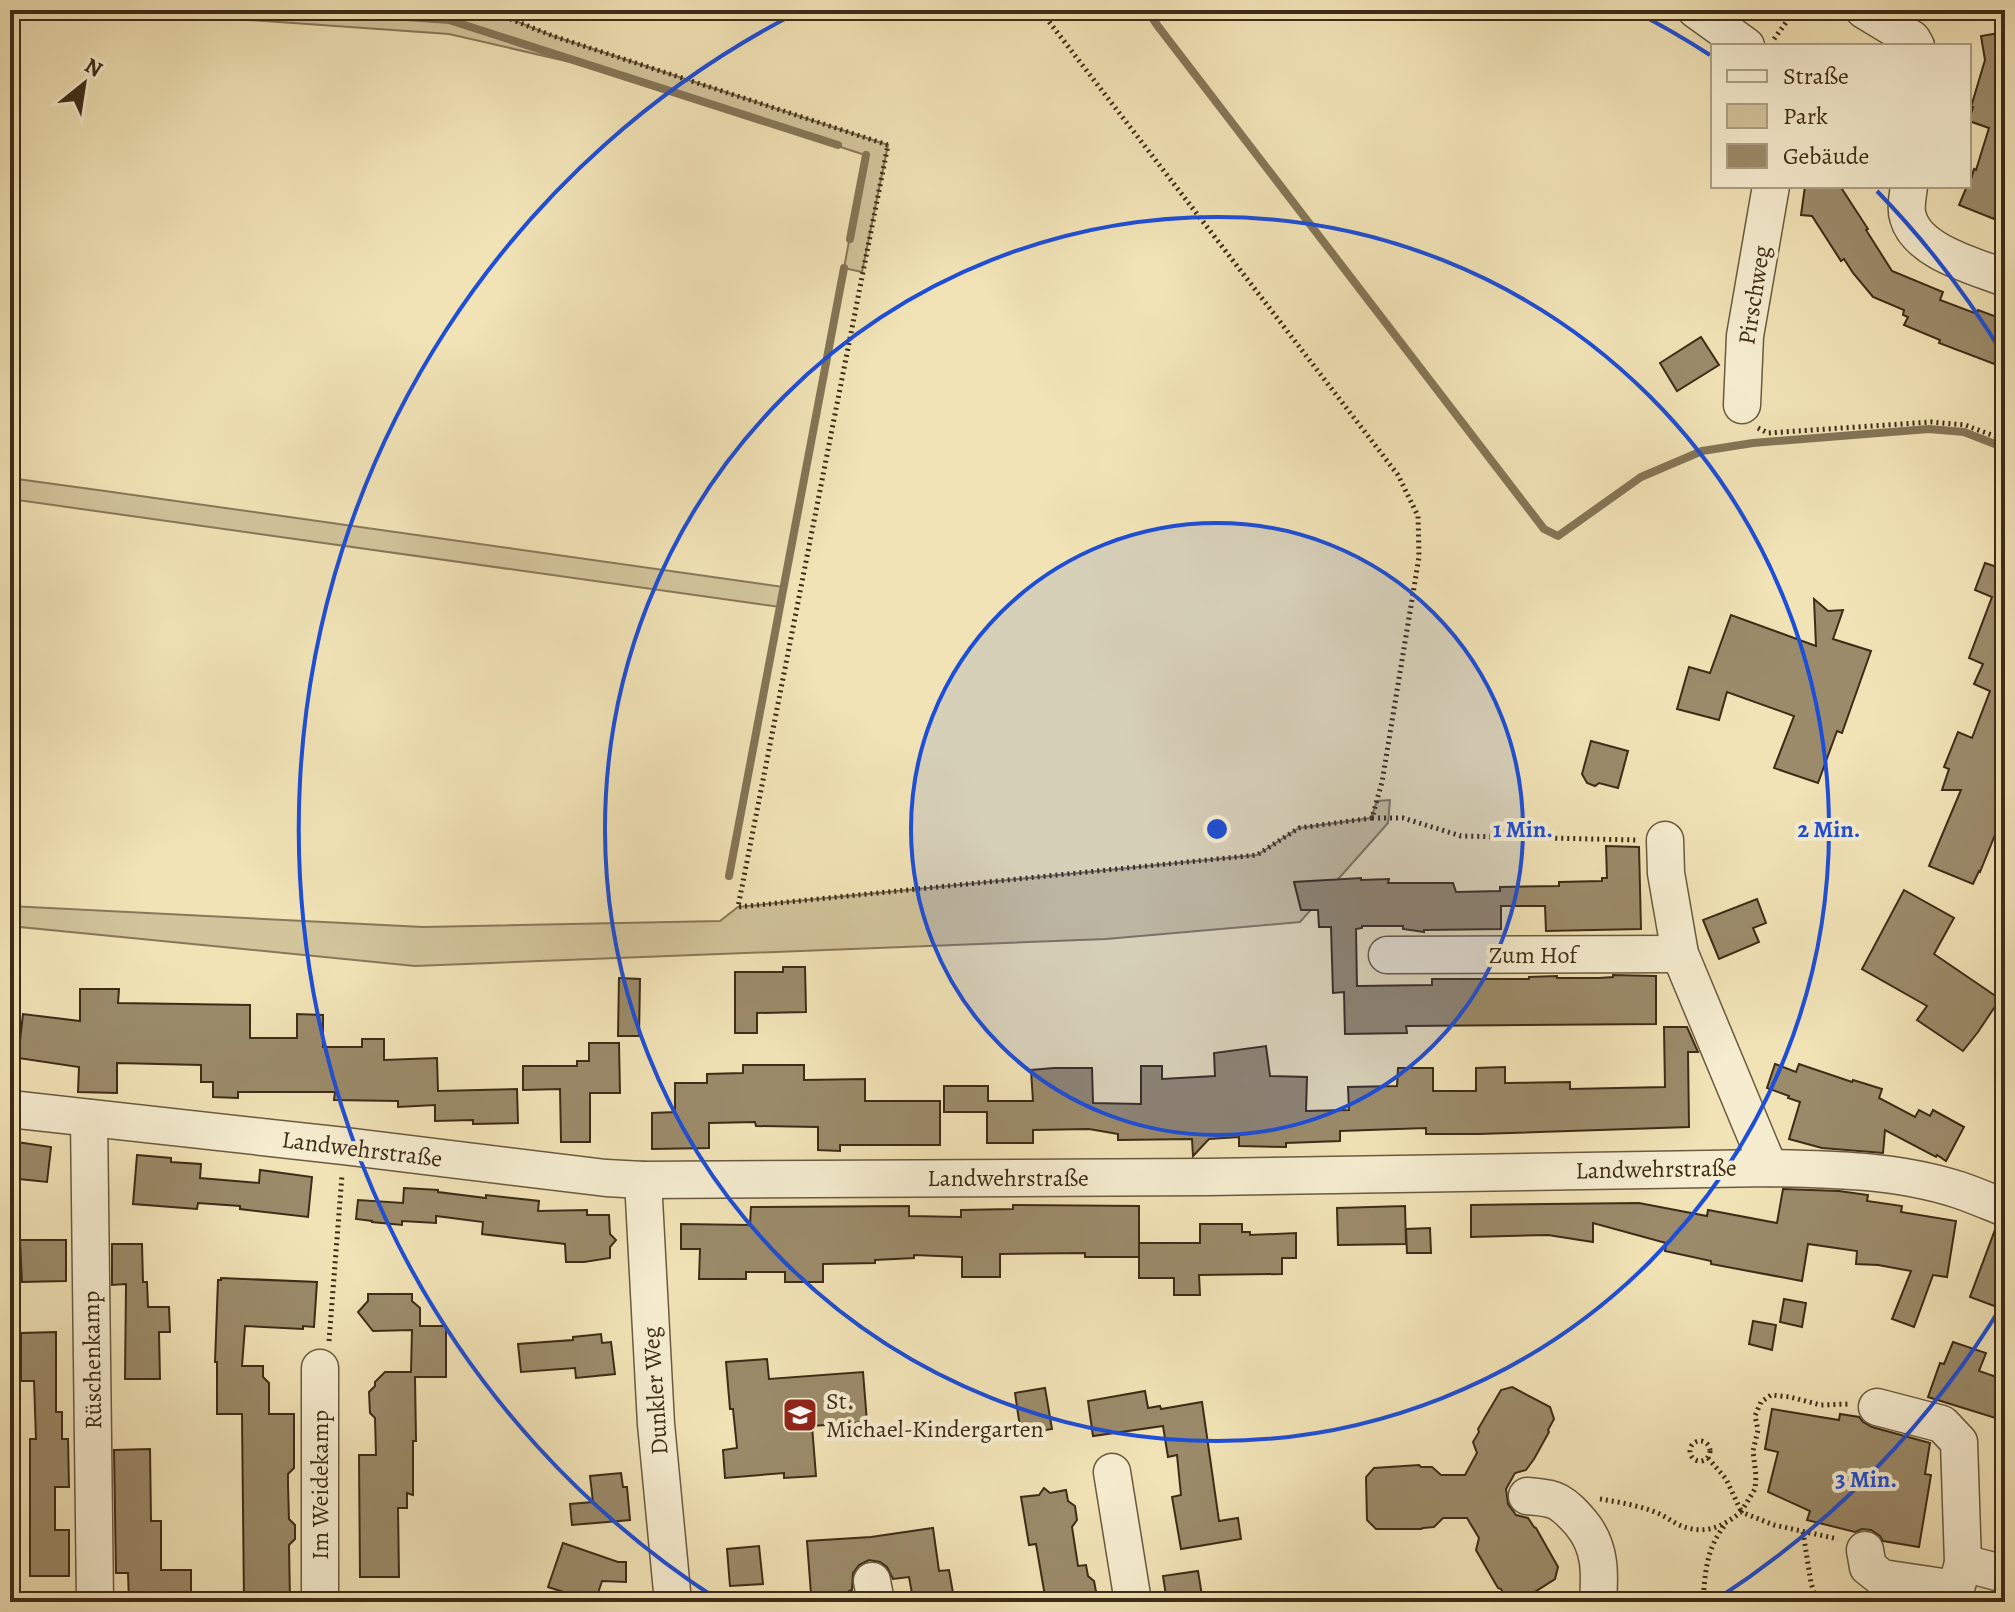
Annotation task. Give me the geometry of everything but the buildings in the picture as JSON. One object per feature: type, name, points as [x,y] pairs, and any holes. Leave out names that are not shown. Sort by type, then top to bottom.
[{"type":"street","points":[[1696,10],[1743,44]]},
{"type":"street","points":[[1864,10],[1912,39],[1915,44]]},
{"type":"street","name":"Pirschweg","points":[[1742,405],[1745,336],[1771,188]]},
{"type":"street","points":[[1909,188],[1907,216],[1917,236],[1940,252],[2005,278]]},
{"type":"street","points":[[1665,840],[1666,873],[1680,954],[1769,1168]]},
{"type":"street","name":"Zum Hof","points":[[1387,955],[1680,954]]},
{"type":"street","name":"Landwehrstraße","points":[[10,1109],[643,1180],[1846,1169],[1908,1177],[1958,1189],[2005,1208]]},
{"type":"street","name":"Rüschenkamp","points":[[89,1118],[95,1602]]},
{"type":"street","name":"Dunkler Weg","points":[[643,1180],[656,1424],[673,1602]]},
{"type":"street","name":"Im Weidekamp","points":[[320,1368],[320,1602]]},
{"type":"street","points":[[1865,1550],[1868,1567],[1882,1578],[1956,1589],[1963,1563],[1959,1442],[1942,1424],[1877,1407]]},
{"type":"street","points":[[1112,1472],[1133,1602]]},
{"type":"street","points":[[1541,1498],[1571,1512],[1593,1540],[1599,1562],[1598,1602]]},
{"type":"street","points":[[1963,1563],[2005,1574]]},
{"type":"path","points":[[488,10],[553,36],[888,145],[738,907],[1257,855],[1299,828],[1372,818],[1403,818],[1461,836],[1665,840]]},
{"type":"path","points":[[1040,10],[1398,475],[1418,516],[1419,557],[1382,782],[1372,818]]},
{"type":"path","points":[[1770,44],[1795,10]]},
{"type":"path","points":[[1742,405],[1750,424],[1768,433],[1931,422],[1965,425],[2005,440]]},
{"type":"path","points":[[320,1368],[328,1346],[344,1146]]},
{"type":"path","points":[[1703,1602],[1710,1550],[1717,1534],[1741,1512],[1755,1489],[1753,1451],[1758,1430],[1755,1416],[1761,1402],[1771,1395],[1821,1405],[1877,1407]]},
{"type":"path","points":[[1694,1443],[1707,1443],[1710,1449],[1708,1458],[1698,1461],[1693,1458],[1690,1452],[1694,1443]]},
{"type":"path","points":[[1708,1458],[1726,1479],[1741,1512],[1774,1525],[1853,1542],[1865,1550]]},
{"type":"path","points":[[1541,1498],[1583,1495],[1642,1507],[1696,1530],[1726,1524]]},
{"type":"path","points":[[1803,1532],[1817,1602]]},
{"type":"green space","points":[[107,10],[488,10],[553,36],[888,145],[862,272],[844,268],[865,155],[605,70],[449,34]]},
{"type":"green space","points":[[10,478],[784,587],[780,607],[10,499]]},
{"type":"green space","points":[[1390,800],[1388,823],[1300,922],[1106,939],[415,966],[10,926],[10,906],[423,927],[720,921],[738,907],[1257,855],[1299,828],[1371,818],[1377,801]]},
{"type":"waterway","points":[[309,10],[449,20],[838,145]]},
{"type":"waterway","points":[[1147,10],[1544,529],[1558,536],[1641,477],[1702,451],[1753,443],[1929,429],[1964,432],[2005,448]]},
{"type":"waterway","points":[[850,239],[866,155]]},
{"type":"waterway","points":[[729,876],[844,268]]},
{"type":"place","name":"St. Michael-Kindergarten","points":[[800,1415]]}]
